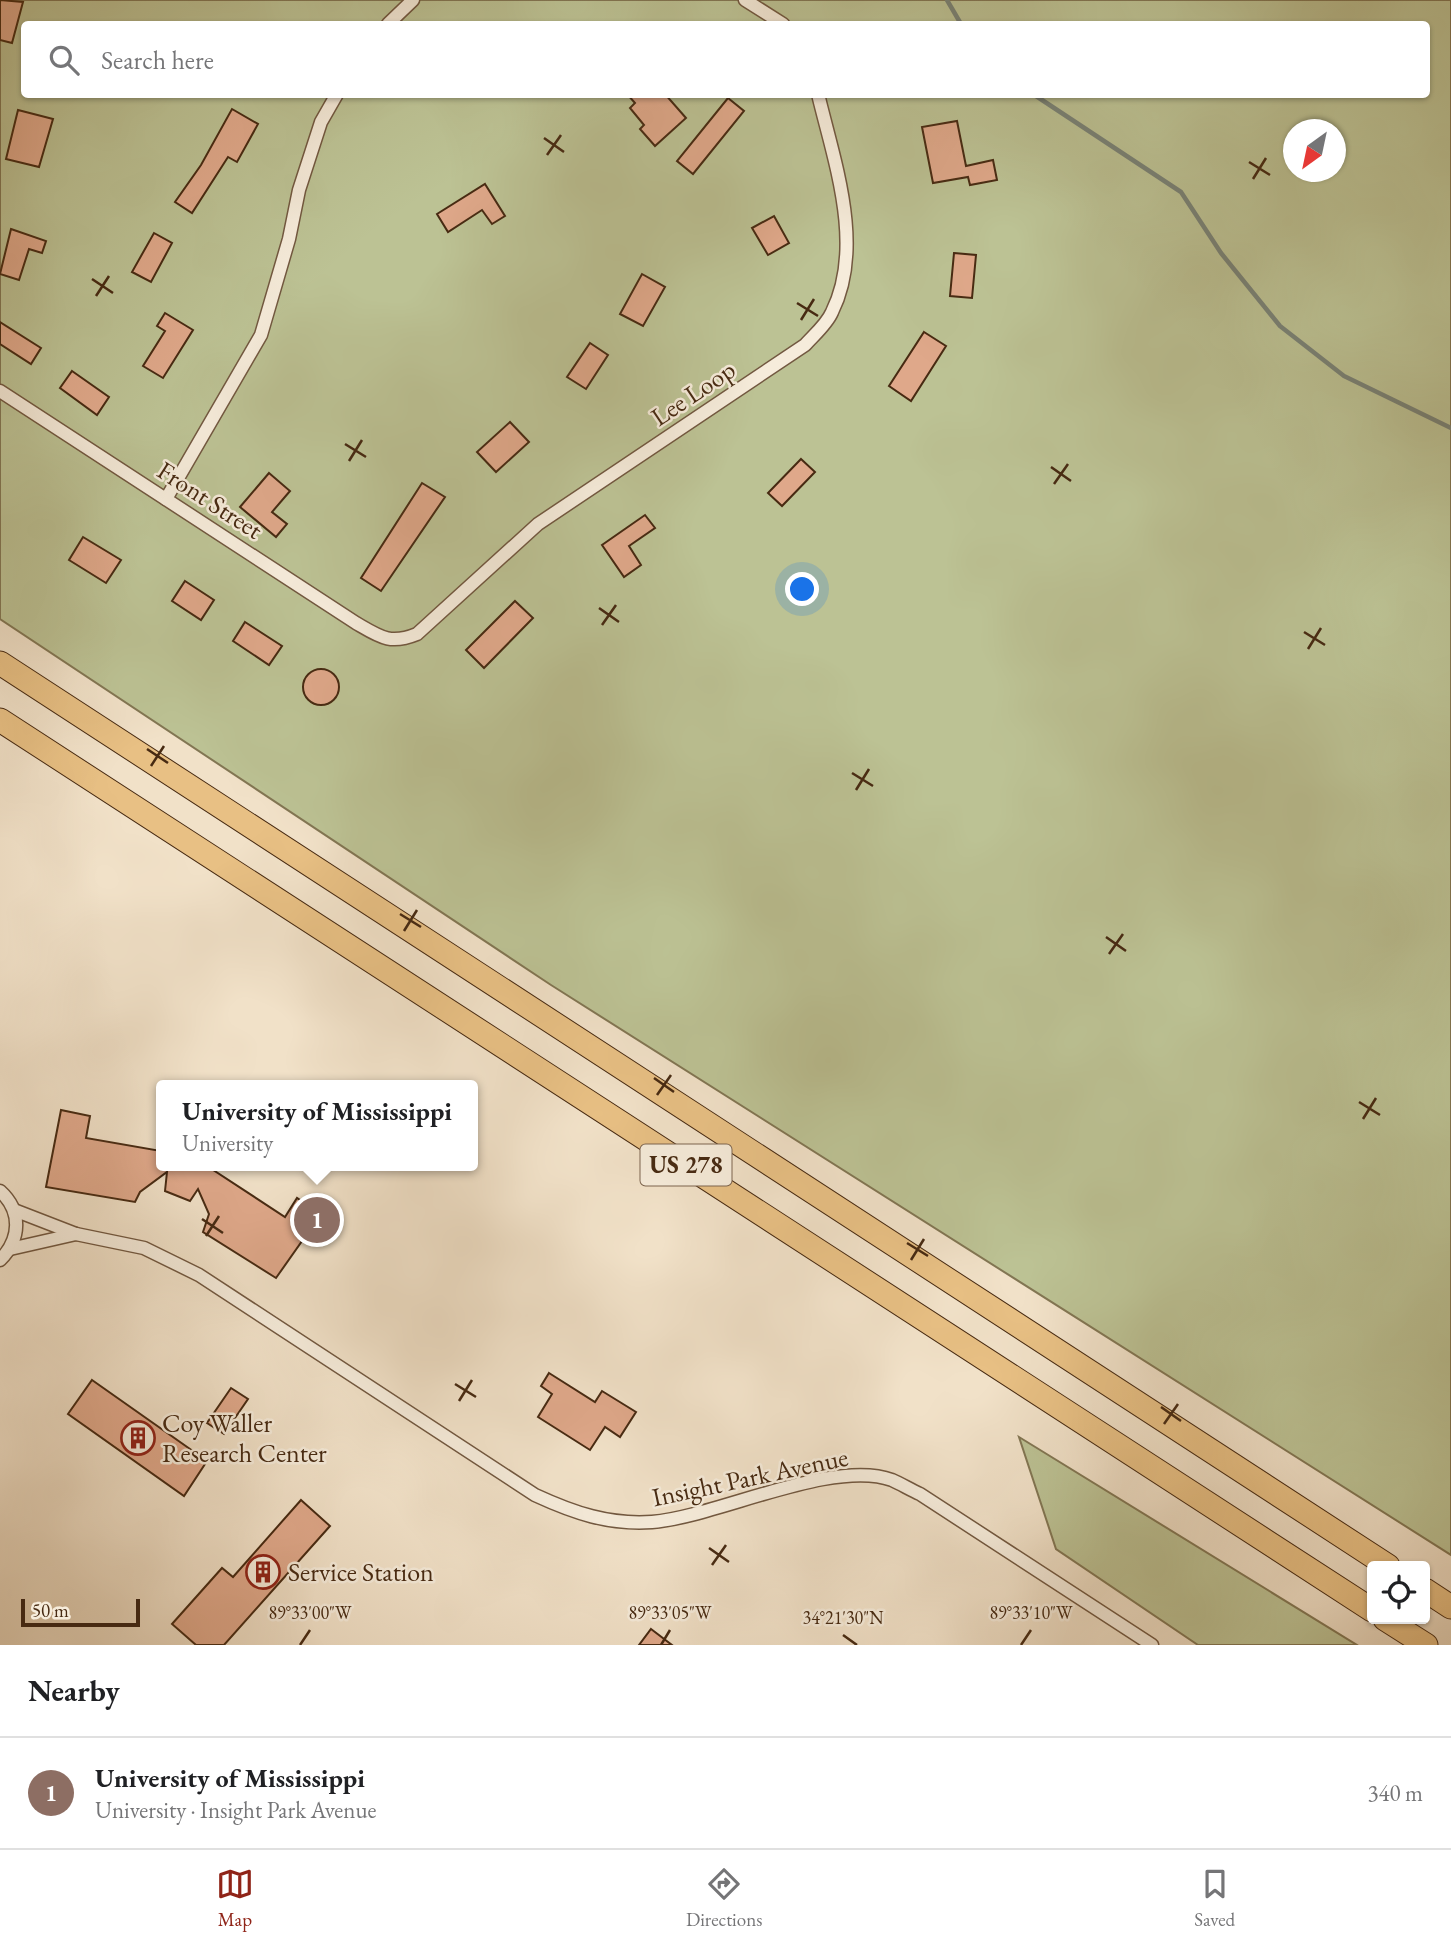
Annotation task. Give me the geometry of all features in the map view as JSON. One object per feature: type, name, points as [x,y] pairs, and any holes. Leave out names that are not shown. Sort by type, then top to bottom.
[{"type":"highway","name":"US 278","points":[[0,661],[1380,1561]]},
{"type":"highway","name":"US 278","points":[[0,720],[1367,1607]]},
{"type":"highway","points":[[1430,1593],[1451,1607]]},
{"type":"highway","points":[[1393,1624],[1426,1645]]},
{"type":"street","points":[[391,21],[413,0]]},
{"type":"street","points":[[745,0],[778,21]]},
{"type":"street","points":[[166,499],[261,335],[289,239],[299,190],[321,122],[335,98]]},
{"type":"street","name":"Lee Loop","points":[[398,642],[417,634],[538,524],[805,345],[832,313],[843,278],[846,225],[819,98]]},
{"type":"street","name":"Front Street","points":[[0,391],[356,622],[377,635],[398,642]]},
{"type":"street","points":[[0,1191],[14,1210],[16,1236],[10,1249],[0,1260]]},
{"type":"street","name":"Insight Park Avenue","points":[[14,1210],[76,1234],[144,1248],[199,1275],[535,1495],[571,1512],[599,1520],[654,1522],[804,1485],[868,1476],[890,1479],[920,1494],[1152,1645]]},
{"type":"street","points":[[10,1249],[76,1234]]},
{"type":"green space","points":[[0,0],[1451,0],[1451,1555],[551,985],[0,619]]},
{"type":"green space","points":[[1019,1437],[1357,1645],[1198,1645],[1056,1549]]},
{"type":"building","points":[[0,0],[23,2],[12,43],[0,40]]},
{"type":"building","points":[[631,98],[668,98],[686,118],[655,146],[640,129],[644,125],[630,108],[635,103]]},
{"type":"building","points":[[728,98],[744,111],[693,174],[677,161]]},
{"type":"building","points":[[232,109],[258,124],[237,162],[228,157],[192,213],[175,202],[201,165]]},
{"type":"building","points":[[18,110],[53,119],[39,167],[6,159]]},
{"type":"building","points":[[957,121],[966,166],[993,160],[997,180],[970,185],[968,177],[933,183],[922,127]]},
{"type":"building","points":[[485,184],[505,216],[492,224],[482,210],[448,232],[437,214]]},
{"type":"building","points":[[774,216],[789,243],[768,255],[752,228]]},
{"type":"building","points":[[11,229],[46,241],[42,253],[29,249],[19,280],[0,274]]},
{"type":"building","points":[[154,233],[172,243],[151,282],[132,272]]},
{"type":"building","points":[[954,253],[976,255],[972,298],[950,296]]},
{"type":"building","points":[[642,274],[665,287],[643,326],[620,314]]},
{"type":"building","points":[[165,313],[193,330],[163,378],[143,366],[165,331],[157,326]]},
{"type":"building","points":[[0,322],[41,348],[31,364],[0,344]]},
{"type":"building","points":[[924,332],[946,346],[911,401],[889,386]]},
{"type":"building","points":[[590,343],[608,355],[586,389],[567,377]]},
{"type":"building","points":[[72,371],[109,397],[97,415],[60,388]]},
{"type":"building","points":[[510,422],[529,442],[496,472],[477,452]]},
{"type":"building","points":[[801,459],[815,472],[782,506],[768,493]]},
{"type":"building","points":[[269,473],[290,491],[272,512],[287,524],[276,537],[240,507]]},
{"type":"building","points":[[422,483],[445,497],[381,591],[361,578]]},
{"type":"building","points":[[645,515],[655,528],[629,546],[641,565],[624,577],[602,545]]},
{"type":"building","points":[[83,537],[121,560],[106,583],[69,560]]},
{"type":"building","points":[[185,581],[214,600],[201,620],[172,601]]},
{"type":"building","points":[[515,601],[533,618],[484,668],[466,650]]},
{"type":"building","points":[[245,622],[282,646],[269,665],[233,641]]},
{"type":"building","points":[[321,669],[333,675],[339,687],[333,699],[321,705],[309,699],[303,687],[309,675]]},
{"type":"building","points":[[61,1110],[90,1116],[86,1138],[156,1150],[156,1171],[215,1171],[285,1217],[297,1198],[321,1214],[276,1278],[203,1232],[209,1214],[198,1189],[190,1201],[165,1191],[167,1172],[140,1192],[135,1202],[46,1187]]},
{"type":"building","points":[[549,1373],[595,1402],[602,1391],[636,1412],[620,1437],[605,1427],[590,1450],[538,1417],[552,1394],[541,1386]]},
{"type":"building","name":"Coy Waller Research Center","points":[[92,1380],[207,1461],[184,1496],[68,1414]]},
{"type":"building","points":[[231,1388],[248,1399],[224,1434],[207,1423]]},
{"type":"building","name":"Service Station","points":[[301,1500],[330,1526],[224,1645],[196,1645],[172,1624],[222,1568],[233,1577]]},
{"type":"building","points":[[651,1629],[672,1645],[639,1645]]},
{"type":"waterway","points":[[947,0],[959,21]]},
{"type":"waterway","points":[[1039,98],[1181,192],[1221,253],[1280,326],[1344,376],[1451,428]]},
{"type":"place","name":"University of Mississippi","points":[[317,1220]]},
{"type":"place","name":"Coy Waller Research Center","points":[[138,1438]]},
{"type":"place","name":"Service Station","points":[[263,1572]]}]
